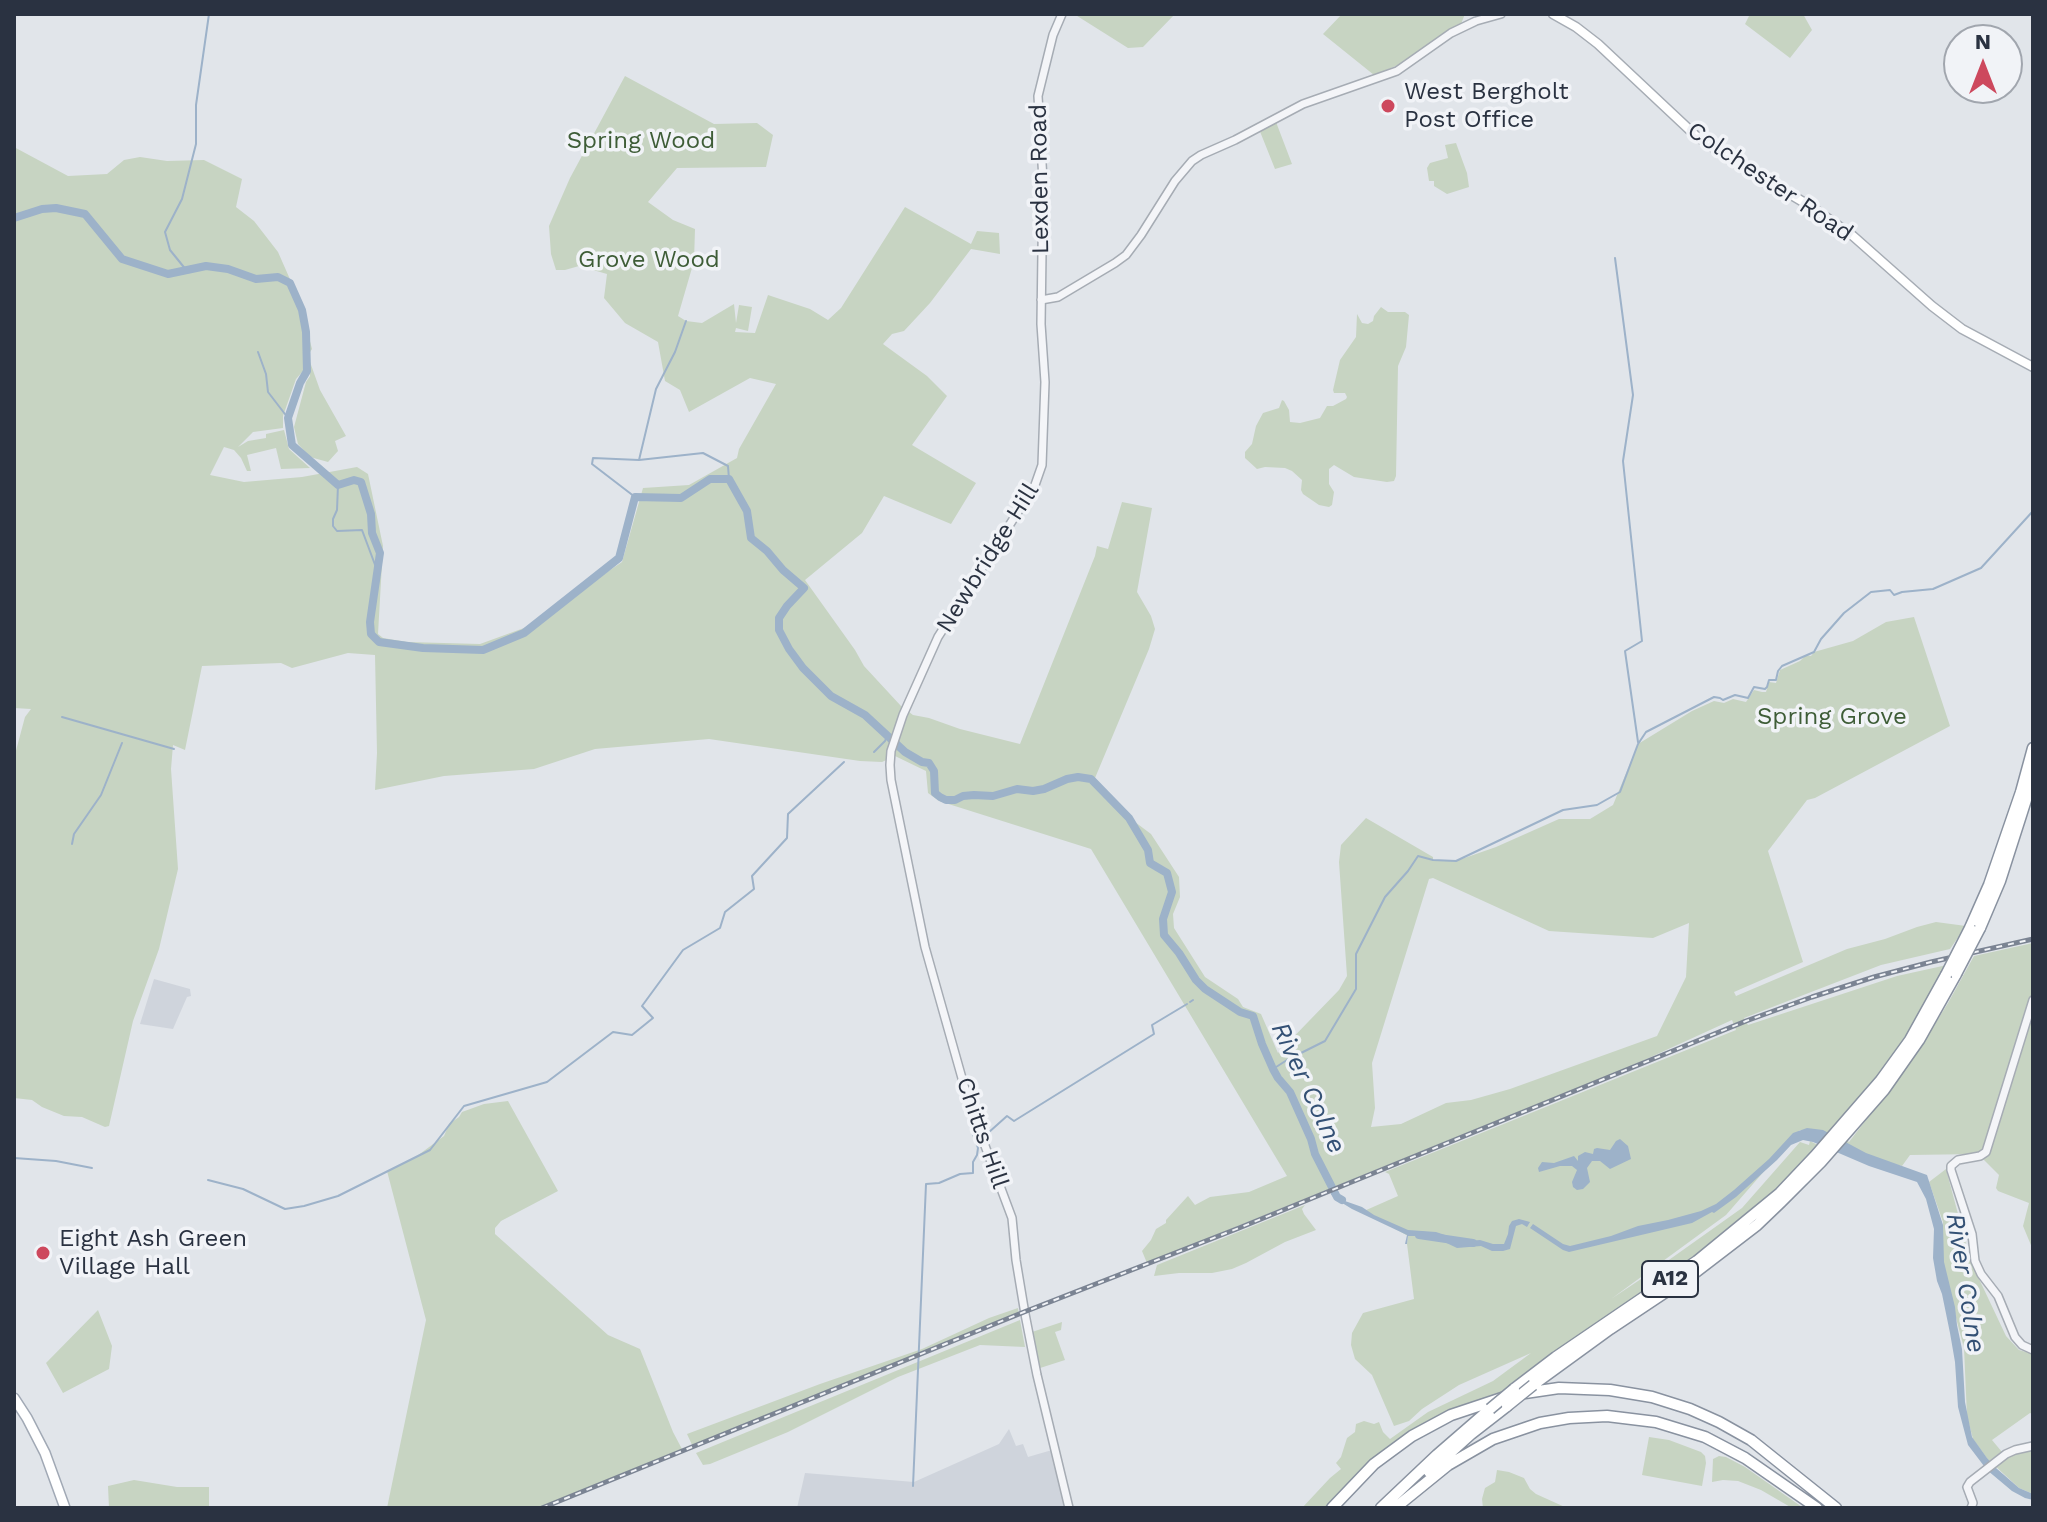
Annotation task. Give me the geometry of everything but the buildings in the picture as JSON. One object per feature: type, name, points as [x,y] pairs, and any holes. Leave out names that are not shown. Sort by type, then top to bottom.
[{"type":"highway","name":"A12","points":[[1975,928],[2033,748]]},
{"type":"highway","name":"A12","points":[[1394,1508],[1462,1443],[1533,1385],[1697,1271],[1757,1225],[1849,1125],[1910,1040],[1951,974],[2000,881],[2033,778]]},
{"type":"highway","name":"A12","points":[[1381,1508],[1514,1389],[1697,1261],[1818,1159]]},
{"type":"highway","points":[[1332,1508],[1374,1464],[1439,1421],[1470,1407],[1505,1397],[1539,1390],[1575,1388],[1632,1393],[1706,1415],[1751,1440],[1836,1508]]},
{"type":"highway","name":"A12","points":[[1394,1508],[1448,1465],[1493,1439],[1540,1423],[1607,1416],[1656,1422],[1705,1437],[1745,1458],[1817,1508]]},
{"type":"main road","name":"Colchester Road","points":[[1553,14],[1598,44],[1695,135],[1843,229],[1962,329],[2033,367]]},
{"type":"main road","points":[[14,1398],[45,1453],[62,1506]]},
{"type":"street","name":"Lexden Road","points":[[1041,300],[1043,180],[1038,96],[1053,35],[1062,14]]},
{"type":"street","points":[[1041,300],[1058,297],[1126,255],[1175,181],[1201,155],[1303,104],[1397,71],[1451,33],[1501,14]]},
{"type":"street","name":"Newbridge Hill","points":[[890,755],[903,715],[938,637],[1038,477],[1043,461],[1045,382],[1041,300]]},
{"type":"street","name":"Chitts Hill","points":[[890,755],[891,780],[925,947],[969,1103],[1012,1218],[1016,1260],[1037,1375],[1069,1508]]},
{"type":"street","points":[[2033,1000],[1986,1152],[1958,1160],[1951,1170],[1972,1234],[1975,1261],[1998,1296],[2015,1337],[2033,1350]]},
{"type":"street","points":[[1971,1508],[1973,1503],[1968,1484],[1994,1462],[2015,1450],[2033,1446]]},
{"type":"shaded area","points":[[154,979],[190,989],[191,996],[187,997],[173,1029],[140,1024]]},
{"type":"shaded area","points":[[1009,1429],[1016,1446],[1023,1444],[1028,1457],[1052,1450],[1066,1508],[797,1508],[805,1473],[914,1482],[999,1444]]},
{"type":"green space","points":[[1074,14],[1175,14],[1143,47],[1128,48]]},
{"type":"green space","points":[[1342,14],[1465,14],[1461,24],[1398,65],[1374,75],[1323,34]]},
{"type":"green space","points":[[1750,14],[1803,14],[1812,30],[1790,58],[1745,24]]},
{"type":"green space","points":[[625,76],[714,124],[757,123],[773,135],[766,167],[677,168],[648,202],[673,220],[695,229],[694,261],[678,316],[686,321],[702,323],[734,304],[736,323],[739,305],[752,307],[748,331],[736,328],[735,332],[755,333],[768,295],[810,309],[828,320],[841,308],[905,207],[971,244],[977,231],[999,233],[1000,254],[971,249],[930,303],[904,331],[892,334],[883,344],[927,376],[947,396],[912,445],[976,483],[951,524],[884,496],[862,533],[805,580],[864,666],[901,706],[913,715],[1020,744],[1097,546],[1108,549],[1122,502],[1152,508],[1137,592],[1155,629],[1095,778],[1135,822],[1151,834],[1179,877],[1180,897],[1173,914],[1174,928],[1205,977],[1238,999],[1243,1007],[1261,1014],[1278,1053],[1339,990],[1347,976],[1339,862],[1341,845],[1366,818],[1433,857],[1433,860],[1445,861],[1456,861],[1496,847],[1559,819],[1590,819],[1613,805],[1638,744],[1714,701],[1724,703],[1733,699],[1746,702],[1754,690],[1766,692],[1769,682],[1776,683],[1780,670],[1806,655],[1853,641],[1886,622],[1914,617],[1950,726],[1807,800],[1768,851],[1803,962],[1734,992],[1736,996],[1847,949],[1917,927],[1936,922],[1966,926],[1950,949],[1881,965],[1744,1018],[1748,1025],[1897,976],[1947,965],[1913,1026],[1835,1130],[1849,1142],[1913,1059],[1974,956],[2033,943],[2033,1250],[2023,1226],[2029,1203],[1998,1191],[1999,1175],[1978,1154],[1910,1155],[1902,1166],[1859,1156],[1800,1130],[1726,1215],[1611,1299],[1742,1208],[1800,1142],[1809,1145],[1810,1141],[1820,1146],[1753,1213],[1684,1267],[1500,1396],[1421,1430],[1331,1508],[1302,1508],[1341,1469],[1336,1463],[1347,1438],[1355,1432],[1356,1424],[1379,1422],[1390,1439],[1428,1412],[1493,1381],[1531,1353],[1459,1385],[1409,1421],[1394,1426],[1372,1375],[1355,1359],[1351,1345],[1352,1333],[1363,1313],[1414,1299],[1408,1236],[1364,1211],[1398,1196],[1389,1174],[1385,1172],[1736,1030],[1732,1020],[1629,1067],[1147,1263],[1142,1251],[1156,1229],[1166,1223],[1188,1196],[1195,1205],[1210,1197],[1249,1192],[1287,1176],[1091,849],[939,801],[928,793],[926,771],[895,756],[882,762],[860,761],[709,739],[595,749],[534,769],[444,776],[375,790],[375,655],[348,653],[292,668],[281,663],[202,666],[185,750],[173,745],[171,769],[178,869],[159,949],[133,1021],[109,1126],[82,1117],[64,1116],[32,1100],[14,1098],[14,758],[25,717],[31,709],[14,708],[14,147],[68,176],[107,174],[124,160],[140,157],[167,161],[204,160],[242,179],[236,207],[254,221],[278,252],[300,302],[312,349],[303,371],[296,379],[283,416],[283,428],[253,432],[238,447],[248,441],[266,438],[266,434],[284,430],[289,449],[310,468],[281,469],[276,448],[247,455],[251,471],[247,471],[234,450],[224,447],[210,475],[244,482],[302,477],[357,467],[368,474],[383,546],[378,634],[383,638],[407,642],[480,644],[524,628],[622,562],[643,488],[689,485],[737,458],[739,449],[776,384],[750,378],[689,412],[680,390],[665,381],[658,342],[625,323],[604,298],[607,274],[579,266],[556,270],[551,254],[549,226],[570,178]],"holes":[[[1433,878],[1549,931],[1653,938],[1689,923],[1686,977],[1657,1036],[1510,1089],[1471,1100],[1446,1103],[1401,1124],[1371,1127],[1375,1108],[1372,1063],[1429,879]]]},
{"type":"green space","points":[[1276,122],[1292,164],[1275,169],[1259,129]]},
{"type":"green space","points":[[1456,143],[1469,187],[1447,194],[1434,186],[1434,181],[1429,181],[1427,168],[1430,163],[1448,158],[1445,145]]},
{"type":"green space","points":[[1381,307],[1388,312],[1405,312],[1409,315],[1406,347],[1398,366],[1396,476],[1394,481],[1387,482],[1354,477],[1334,465],[1329,469],[1329,484],[1334,492],[1332,505],[1319,505],[1303,494],[1302,480],[1292,471],[1285,468],[1257,469],[1245,458],[1245,452],[1252,444],[1263,413],[1279,408],[1282,400],[1289,410],[1290,422],[1300,423],[1320,418],[1327,406],[1346,399],[1345,393],[1334,393],[1333,390],[1340,360],[1356,337],[1357,314],[1362,323],[1368,324]]},
{"type":"green space","points":[[310,362],[320,390],[346,436],[335,441],[338,451],[328,462],[310,457],[298,444],[294,427],[310,376]]},
{"type":"green space","points":[[508,1101],[558,1191],[501,1221],[495,1228],[495,1234],[608,1335],[640,1349],[683,1451],[541,1508],[387,1508],[426,1320],[387,1171],[417,1156],[444,1136],[449,1124],[462,1112],[484,1104]]},
{"type":"green space","points":[[1946,1169],[1970,1259],[1980,1281],[2006,1336],[2019,1350],[2033,1354],[2033,1414],[2030,1413],[1992,1440],[2002,1452],[1989,1461],[1973,1439],[1967,1416],[1964,1348],[1942,1265],[1943,1222],[1929,1182]]},
{"type":"green space","points":[[1305,1205],[1302,1209],[1304,1214],[1316,1230],[1246,1263],[1212,1273],[1154,1276],[1157,1265]]},
{"type":"green space","points":[[1018,1308],[1019,1315],[693,1447],[687,1434],[922,1349]]},
{"type":"green space","points":[[98,1310],[112,1346],[109,1369],[63,1393],[46,1363]]},
{"type":"green space","points":[[1020,1320],[1025,1347],[980,1345],[898,1377],[788,1432],[710,1464],[703,1465],[696,1453]]},
{"type":"green space","points":[[1062,1322],[1061,1330],[1055,1332],[1065,1360],[1037,1369],[1032,1332]]},
{"type":"green space","points":[[1649,1437],[1669,1440],[1701,1452],[1706,1463],[1702,1486],[1642,1475]]},
{"type":"green space","points":[[2033,1447],[2033,1494],[2019,1488],[1993,1464]]},
{"type":"green space","points":[[1719,1456],[1745,1467],[1802,1507],[1792,1508],[1738,1481],[1712,1482],[1713,1459]]},
{"type":"green space","points":[[1497,1470],[1524,1478],[1536,1494],[1567,1508],[1483,1508],[1485,1488],[1495,1482]]},
{"type":"green space","points":[[134,1480],[177,1487],[209,1487],[209,1508],[109,1508],[108,1486]]},
{"type":"water","points":[[1807,1128],[1823,1130],[1866,1153],[1927,1175],[1943,1225],[1944,1262],[1962,1349],[1965,1402],[1972,1437],[1996,1468],[2019,1488],[2033,1494],[2033,1500],[2012,1491],[1987,1470],[1968,1445],[1958,1407],[1950,1333],[1933,1258],[1934,1229],[1926,1199],[1917,1182],[1803,1140],[1791,1145],[1736,1197],[1714,1213],[1692,1223],[1569,1252],[1530,1228],[1533,1224],[1570,1246],[1701,1211],[1734,1190],[1793,1133]]},
{"type":"water","points":[[1620,1139],[1628,1146],[1631,1159],[1610,1169],[1600,1161],[1592,1161],[1587,1168],[1590,1182],[1583,1189],[1573,1187],[1577,1170],[1572,1166],[1539,1172],[1542,1162],[1554,1163],[1574,1156],[1578,1161],[1578,1156],[1585,1152],[1593,1154],[1597,1148],[1610,1150]]},
{"type":"water","points":[[1336,1192],[1345,1201],[1408,1230],[1436,1232],[1458,1242],[1480,1240],[1504,1244],[1512,1221],[1530,1222],[1527,1227],[1522,1224],[1516,1226],[1510,1249],[1503,1251],[1492,1251],[1481,1246],[1457,1248],[1434,1237],[1421,1236],[1408,1236],[1405,1244],[1407,1235],[1352,1209],[1334,1198],[1331,1194]]},
{"type":"waterway","points":[[187,271],[170,250],[165,232],[182,199],[196,144],[196,105],[209,14]]},
{"type":"waterway","name":"River Colne","points":[[14,218],[56,208],[85,214],[122,259],[168,274],[206,266],[228,269],[256,279],[278,277],[290,283],[302,310],[307,371],[288,418],[292,445],[338,485],[354,480],[361,482],[371,514],[372,533],[380,553],[370,622],[371,634],[379,642],[423,648],[483,650],[524,633],[619,558],[635,497],[681,498],[710,479],[729,479],[747,511],[751,538],[804,588],[779,618],[779,630],[789,649],[831,696],[865,715],[905,752],[929,763],[934,771],[935,793],[946,800],[974,795],[993,796],[1017,789],[1044,789],[1078,777],[1091,779],[1129,818],[1148,850],[1150,863],[1167,873],[1172,892],[1163,919],[1164,935],[1205,989],[1240,1012],[1253,1016],[1273,1069],[1290,1092],[1315,1154],[1337,1197],[1342,1200]]},
{"type":"waterway","points":[[1615,258],[1633,395],[1623,461],[1642,641],[1625,651],[1638,742]]},
{"type":"waterway","points":[[639,460],[656,389],[675,352],[686,321]]},
{"type":"waterway","points":[[258,352],[266,374],[268,392],[288,418]]},
{"type":"waterway","points":[[635,497],[592,464],[593,458],[639,460],[703,453],[728,466],[729,479]]},
{"type":"waterway","points":[[338,485],[333,526],[337,531],[362,530],[377,570]]},
{"type":"waterway","points":[[1273,1069],[1325,1041],[1356,989],[1356,954],[1385,897],[1418,856],[1456,861],[1563,810],[1597,805],[1620,792],[1638,744],[1646,732],[1714,697],[1723,700],[1735,695],[1748,698],[1754,687],[1765,689],[1769,680],[1776,680],[1782,666],[1814,652],[1844,613],[1871,592],[1890,590],[1894,595],[1933,589],[1981,568],[2033,511]]},
{"type":"waterway","points":[[62,717],[174,749]]},
{"type":"waterway","points":[[874,752],[887,736]]},
{"type":"waterway","points":[[72,844],[74,834],[101,795],[122,743]]},
{"type":"waterway","points":[[208,1180],[243,1189],[285,1209],[338,1196],[430,1150],[464,1106],[547,1082],[613,1032],[632,1035],[653,1018],[642,1006],[683,950],[720,928],[725,912],[754,889],[752,876],[787,838],[788,814],[844,762]]},
{"type":"waterway","points":[[984,1128],[988,1133],[1007,1116],[1014,1121],[1154,1034],[1152,1025],[1187,1004]]},
{"type":"waterway","points":[[913,1486],[926,1184],[973,1173],[978,1148],[972,1132]]},
{"type":"waterway","points":[[14,1158],[92,1168]]},
{"type":"waterway","name":"River Colne","points":[[1419,1235],[1473,1243]]},
{"type":"railway","points":[[542,1508],[1746,1021],[1874,977],[2033,939]]},
{"type":"place","name":"West Bergholt Post Office","points":[[1388,106]]},
{"type":"place","name":"Eight Ash Green Village Hall","points":[[43,1253]]},
{"type":"park label","name":"Spring Wood","points":[[641,141]]},
{"type":"park label","name":"Grove Wood","points":[[649,260]]},
{"type":"park label","name":"Spring Grove","points":[[1832,717]]}]
